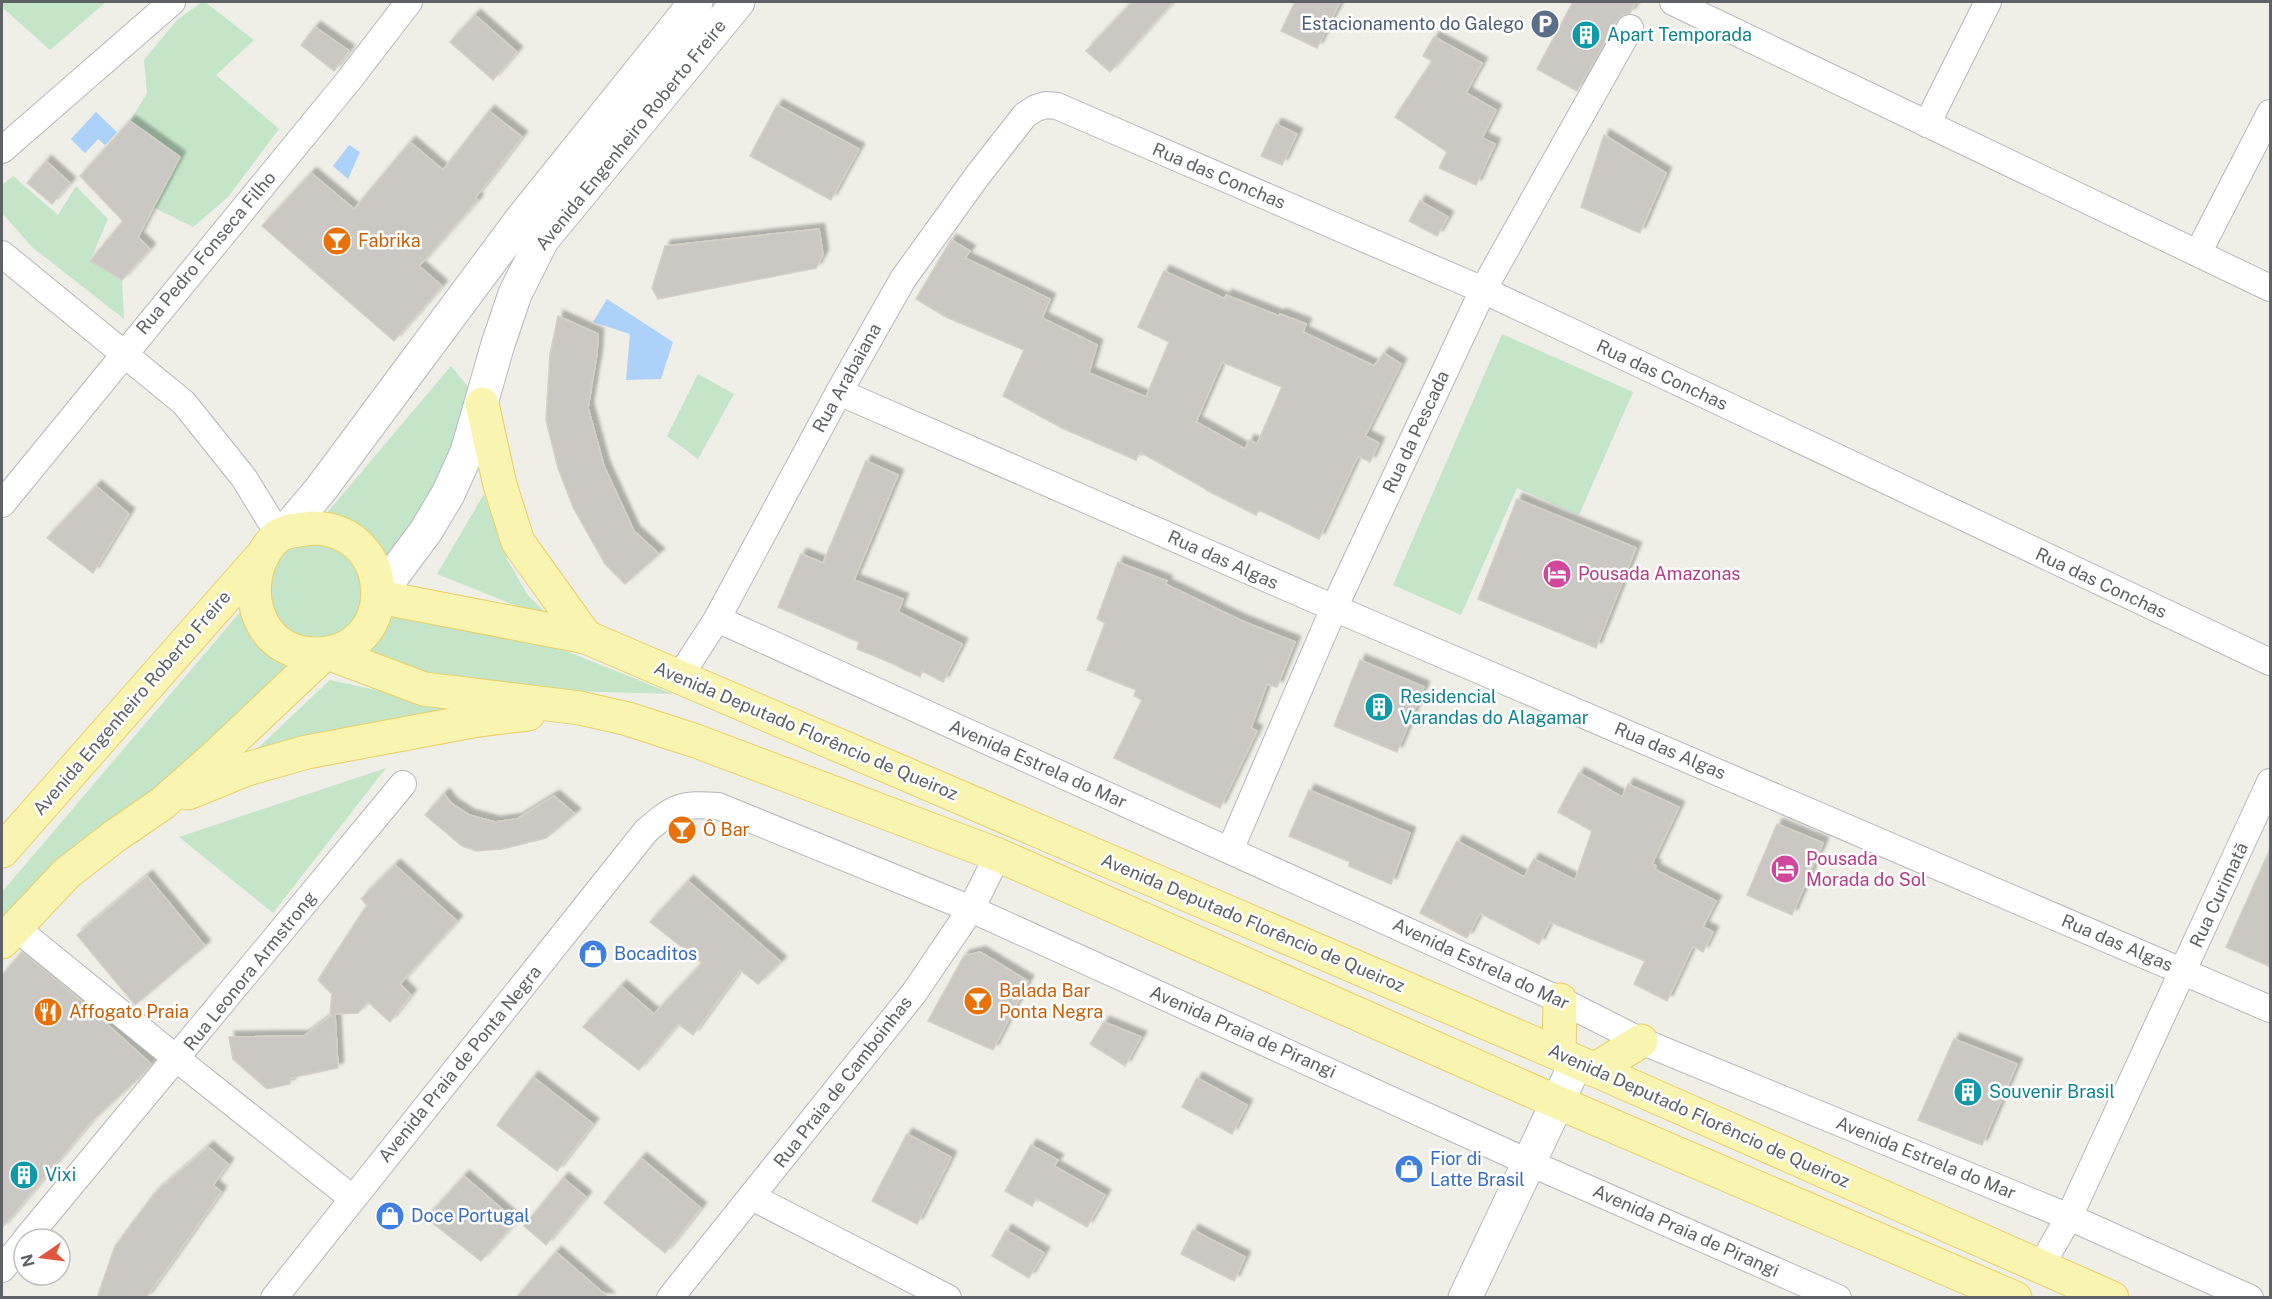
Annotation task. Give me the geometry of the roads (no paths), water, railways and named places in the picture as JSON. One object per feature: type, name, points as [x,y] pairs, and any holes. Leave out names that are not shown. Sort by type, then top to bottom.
[{"type":"main road","name":"Avenida Engenheiro Roberto Freire","points":[[2,851],[321,489],[521,220],[696,2]]},
{"type":"main road","name":"Avenida Engenheiro Roberto Freire","points":[[379,596],[426,531],[448,494],[467,452],[498,344],[519,285],[542,240],[738,2]]},
{"type":"main road","points":[[425,349],[470,316],[519,285]]},
{"type":"main road","points":[[482,404],[503,496],[518,542],[586,637]]},
{"type":"main road","points":[[319,528],[333,530],[352,539],[371,560],[378,580],[379,596],[373,617],[362,634],[347,646],[326,653],[305,653],[287,647],[263,626],[255,609],[254,578],[275,541],[319,528]]},
{"type":"main road","name":"Avenida Deputado Florêncio de Queiroz","points":[[379,596],[586,637],[1576,1062],[2112,1298]]},
{"type":"main road","points":[[326,653],[424,689],[580,708],[628,719],[696,741],[998,855],[1557,1102],[2015,1298]]},
{"type":"main road","points":[[8,934],[67,873],[115,836],[164,803],[326,653]]},
{"type":"main road","points":[[164,803],[247,769],[307,752],[478,720],[580,708]]},
{"type":"main road","points":[[1465,1298],[1576,1062],[1560,1000]]},
{"type":"main road","points":[[1576,1062],[1641,1041]]},
{"type":"street","points":[[2,150],[172,2]]},
{"type":"street","name":"Rua Pedro Fonseca Filho","points":[[2,504],[123,353],[349,80],[409,2]]},
{"type":"street","points":[[1673,2],[2271,288]]},
{"type":"street","points":[[1927,124],[1989,2]]},
{"type":"street","name":"Rua da Pescada","points":[[1230,850],[1334,608],[1483,290],[1630,28]]},
{"type":"street","name":"Rua das Conchas","points":[[1046,105],[1057,106],[1483,290],[2271,662]]},
{"type":"street","name":"Rua Arabaiana","points":[[680,676],[717,619],[838,392],[903,279],[978,175],[1025,115],[1046,105]]},
{"type":"street","points":[[2198,253],[2271,114]]},
{"type":"street","points":[[2,254],[184,403],[244,478],[275,541]]},
{"type":"street","name":"Rua das Algas","points":[[838,392],[1334,608],[2271,1009]]},
{"type":"street","name":"Avenida Estrela do Mar","points":[[717,619],[1560,1000],[1641,1041],[2069,1217],[2250,1298]]},
{"type":"street","name":"Rua Curimatã","points":[[2041,1266],[2069,1217],[2271,782]]},
{"type":"street","name":"Rua Leonora Armstrong","points":[[36,1227],[403,784]]},
{"type":"street","name":"Avenida Praia de Pirangi","points":[[646,831],[668,812],[693,804],[718,806],[971,909],[1530,1163],[1838,1298]]},
{"type":"street","name":"Avenida Praia de Ponta Negra","points":[[274,1298],[646,831]]},
{"type":"street","name":"Rua Praia de Camboinhas","points":[[670,1298],[914,993],[971,909],[998,855]]},
{"type":"street","points":[[8,934],[177,1059],[352,1198]]},
{"type":"street","points":[[752,1197],[948,1298]]},
{"type":"street","name":"Rua Leonora Armstrong","points":[[2,1269],[12,1256]]},
{"type":"water","points":[[96,112],[117,132],[105,145],[98,139],[85,153],[71,139]]},
{"type":"water","points":[[349,145],[360,152],[348,179],[333,166]]},
{"type":"water","points":[[607,299],[673,342],[661,379],[626,380],[630,334],[593,322]]},
{"type":"place","name":"Estacionamento do Galego","points":[[1545,24]]},
{"type":"place","name":"Apart Temporada","points":[[1586,35]]},
{"type":"place","name":"Fabrika","points":[[337,241]]},
{"type":"place","name":"Pousada Amazonas","points":[[1557,574]]},
{"type":"place","name":"Residencial Varandas do Alagamar","points":[[1379,707]]},
{"type":"place","name":"Ô Bar","points":[[682,830]]},
{"type":"place","name":"Pousada Morada do Sol","points":[[1785,869]]},
{"type":"place","name":"Bocaditos","points":[[593,954]]},
{"type":"place","name":"Balada Bar Ponta Negra","points":[[978,1001]]},
{"type":"place","name":"Affogato Praia","points":[[48,1012]]},
{"type":"place","name":"Souvenir Brasil","points":[[1968,1092]]},
{"type":"place","name":"Fior di Latte Brasil","points":[[1409,1169]]},
{"type":"place","name":"Vixi","points":[[24,1175]]},
{"type":"place","name":"Doce Portugal","points":[[390,1216]]}]
